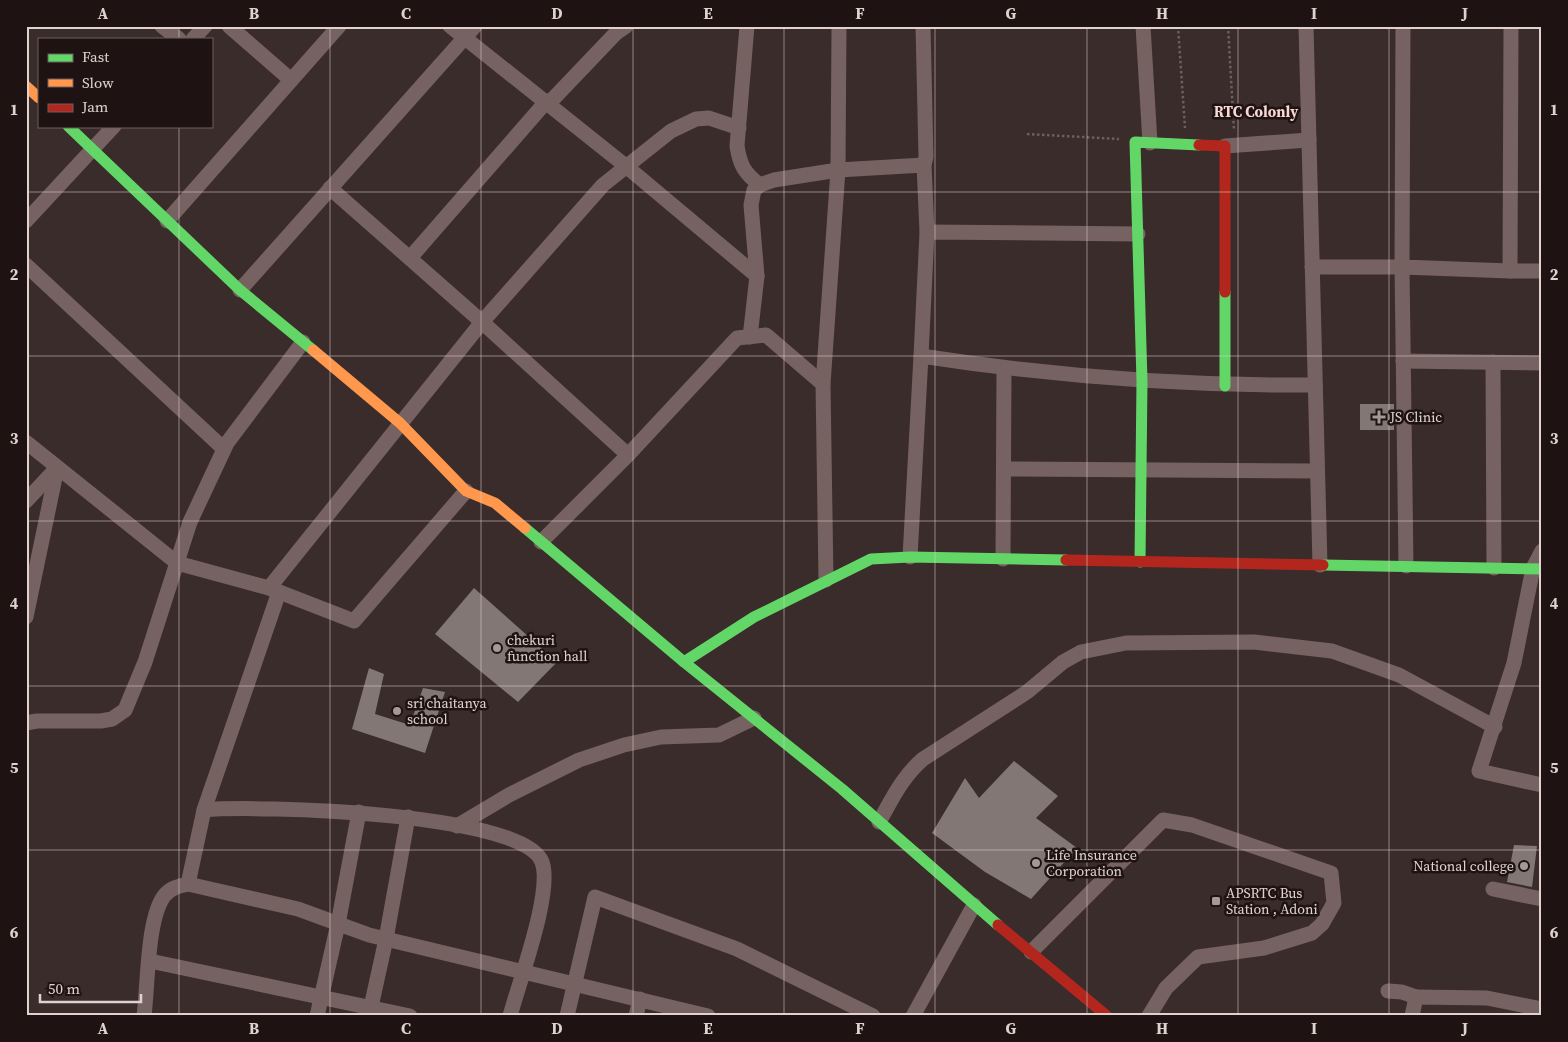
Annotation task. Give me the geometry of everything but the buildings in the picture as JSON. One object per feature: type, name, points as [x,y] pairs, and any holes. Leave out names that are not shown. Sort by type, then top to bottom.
[{"type":"street","points":[[162,26],[178,38]]},
{"type":"street","points":[[194,38],[205,26]]},
{"type":"street","points":[[228,26],[291,80]]},
{"type":"street","points":[[167,221],[339,26]]},
{"type":"street","points":[[450,26],[627,167],[757,276]]},
{"type":"street","points":[[240,290],[475,26]]},
{"type":"street","points":[[410,258],[545,103],[554,98],[616,33],[626,26]]},
{"type":"street","points":[[747,26],[737,146],[740,162],[745,173],[760,184]]},
{"type":"street","points":[[826,580],[823,384],[838,170],[839,26]]},
{"type":"street","points":[[910,557],[927,232],[924,165],[926,157],[923,26]]},
{"type":"street","points":[[1143,26],[1150,143]]},
{"type":"street","points":[[1306,26],[1320,565]]},
{"type":"street","points":[[1403,26],[1402,267],[1406,566]]},
{"type":"street","points":[[1510,271],[1511,26]]},
{"type":"street","points":[[26,86],[38,97]]},
{"type":"street","points":[[188,884],[204,810],[274,590],[400,422],[482,322],[603,185],[671,131],[696,118],[709,118],[739,128]]},
{"type":"street","points":[[70,128],[240,290],[400,422],[466,491],[495,503],[684,662],[879,822],[974,905],[1107,1016]]},
{"type":"street","points":[[26,221],[112,128]]},
{"type":"street","points":[[1140,562],[1142,381],[1135,142],[1230,143],[1309,140]]},
{"type":"street","points":[[1225,386],[1230,143]]},
{"type":"street","points":[[750,337],[757,276],[751,205],[754,190],[760,184],[838,170],[924,165]]},
{"type":"street","points":[[330,188],[482,322],[628,456]]},
{"type":"street","points":[[927,232],[1138,234]]},
{"type":"street","points":[[26,265],[224,449]]},
{"type":"street","points":[[1312,267],[1402,267],[1542,271]]},
{"type":"street","points":[[541,542],[628,456],[737,338],[766,335],[823,384]]},
{"type":"street","points":[[26,723],[101,721],[112,719],[125,710],[145,662],[190,522],[224,449],[303,342]]},
{"type":"street","points":[[921,356],[1004,369],[1142,381],[1225,386],[1315,385]]},
{"type":"street","points":[[1403,361],[1542,363]]},
{"type":"street","points":[[1493,362],[1494,568]]},
{"type":"street","points":[[1003,559],[1004,369]]},
{"type":"street","points":[[26,442],[177,563],[274,590],[354,621],[466,491]]},
{"type":"street","points":[[26,501],[57,468]]},
{"type":"street","points":[[26,617],[57,468]]},
{"type":"street","points":[[1004,469],[1142,468],[1317,471]]},
{"type":"street","points":[[1542,551],[1514,663],[1495,727],[1479,771],[1542,785]]},
{"type":"street","points":[[684,662],[754,617],[871,559],[910,557],[1537,569]]},
{"type":"street","points":[[879,822],[898,787],[911,769],[922,760],[1027,692],[1063,662],[1082,652],[1126,643],[1254,642],[1332,651],[1398,675],[1495,727]]},
{"type":"street","points":[[26,711],[49,721]]},
{"type":"street","points":[[457,826],[509,795],[579,760],[624,745],[661,737],[719,735],[754,718]]},
{"type":"street","points":[[204,810],[233,807],[359,812],[408,817],[508,838],[526,846],[541,858],[545,871],[542,902],[510,1016]]},
{"type":"street","points":[[317,1016],[338,924],[359,812]]},
{"type":"street","points":[[370,1011],[386,939],[408,817]]},
{"type":"street","points":[[1031,952],[1163,820],[1192,826],[1331,874],[1334,903],[1322,924],[1312,933],[1264,948],[1198,957],[1166,988],[1149,1016]]},
{"type":"street","points":[[144,1016],[154,923],[164,895],[172,889],[188,884],[298,909],[386,939],[707,1016]]},
{"type":"street","points":[[1493,889],[1542,899]]},
{"type":"street","points":[[567,1016],[595,897],[737,949],[873,1016]]},
{"type":"street","points":[[913,1016],[974,905]]},
{"type":"street","points":[[150,961],[322,996],[370,1011],[410,1016]]},
{"type":"street","points":[[1388,992],[1402,992],[1416,997],[1487,998],[1542,1009]]},
{"type":"street","points":[[1412,1016],[1416,997]]},
{"type":"street","points":[[636,1016],[640,999]]},
{"type":"path","points":[[1178,26],[1186,137]]},
{"type":"path","points":[[1228,26],[1230,143]]},
{"type":"path","points":[[1027,134],[1125,139]]},
{"type":"traffic: fast","points":[[70,128],[240,290],[313,350]]},
{"type":"traffic: fast","points":[[1140,562],[1142,381],[1135,142],[1199,145]]},
{"type":"traffic: fast","points":[[1225,292],[1225,386]]},
{"type":"traffic: fast","points":[[525,528],[684,662],[842,789],[998,925]]},
{"type":"traffic: fast","points":[[684,662],[754,617],[871,559],[910,557],[1066,560]]},
{"type":"traffic: fast","points":[[1323,565],[1542,569]]},
{"type":"traffic: slow","points":[[26,86],[38,97]]},
{"type":"traffic: slow","points":[[313,350],[400,423],[466,491],[495,503],[525,528]]},
{"type":"traffic: jam","points":[[1199,145],[1225,146],[1225,292]]},
{"type":"traffic: jam","points":[[1066,560],[1323,565]]},
{"type":"traffic: jam","points":[[998,925],[1107,1016]]},
{"type":"place","name":"JS Clinic","points":[[1379,417]]},
{"type":"place","name":"chekuri function hall","points":[[497,648]]},
{"type":"place","name":"sri chaitanya school","points":[[397,711]]},
{"type":"place","name":"Life Insurance Corporation","points":[[1036,863]]},
{"type":"place","name":"National college","points":[[1524,866]]},
{"type":"place","name":"APSRTC Bus Station , Adoni","points":[[1216,901]]},
{"type":"district","name":"RTC Colonly","points":[[1256,112]]}]
